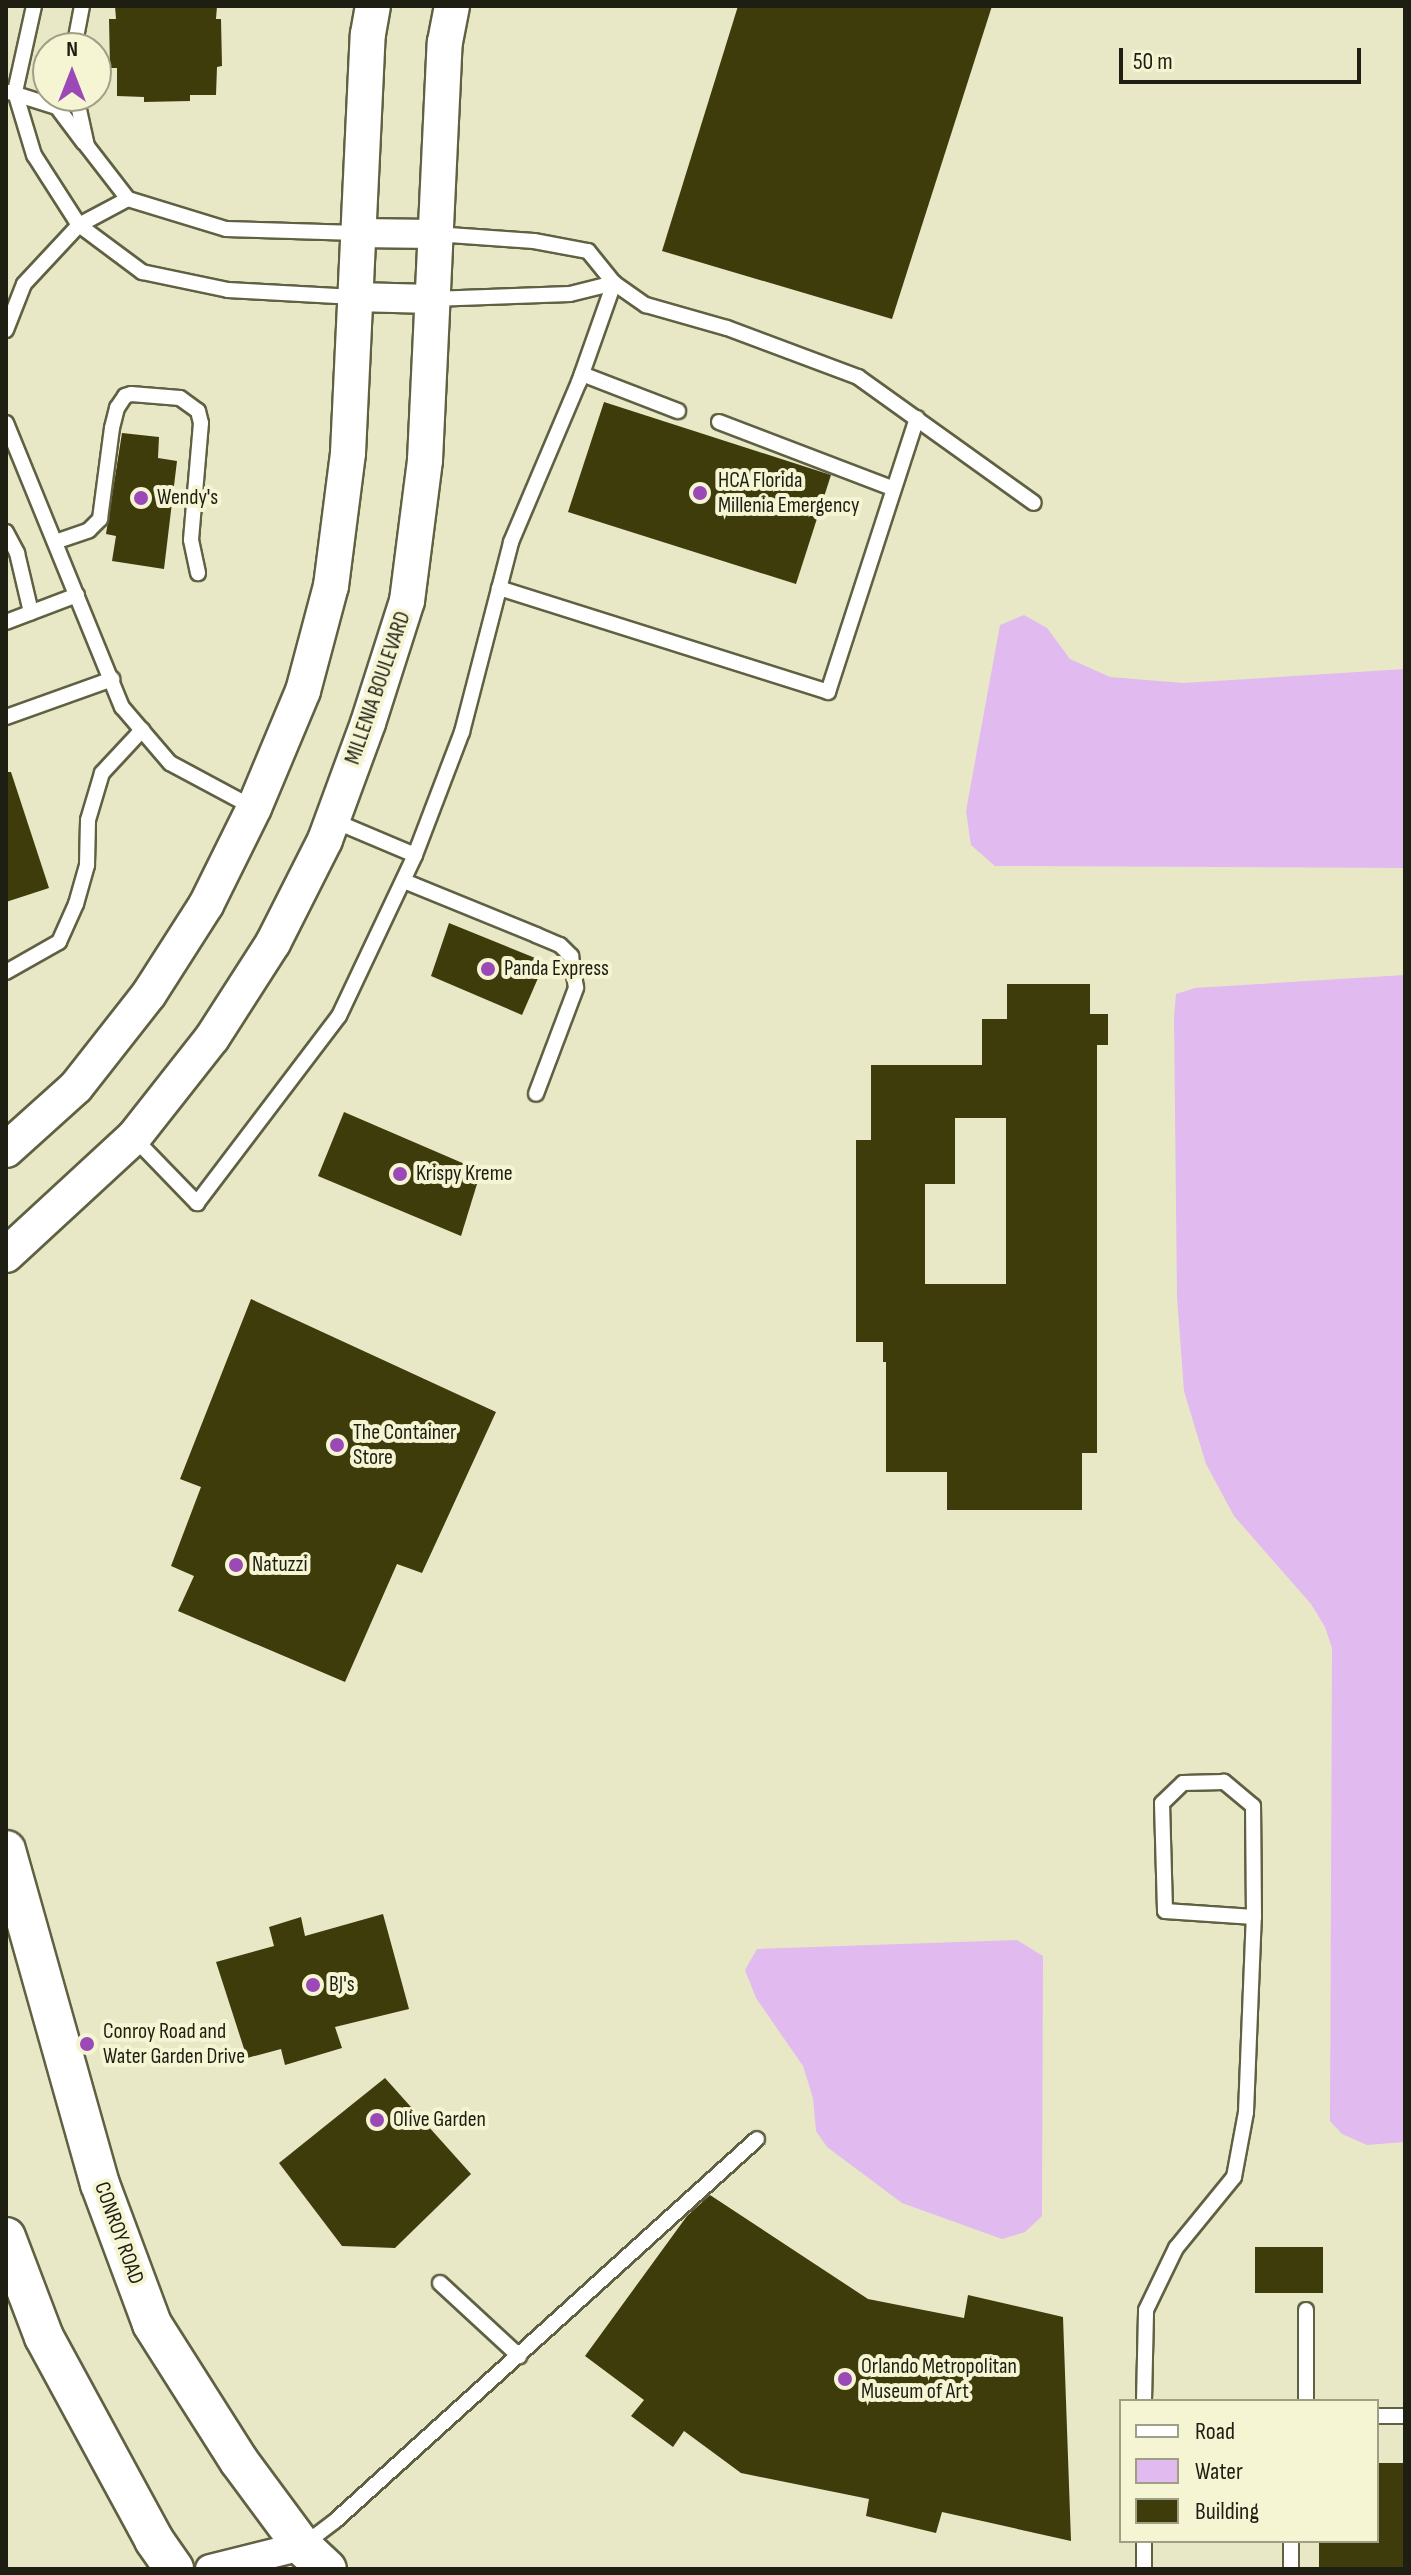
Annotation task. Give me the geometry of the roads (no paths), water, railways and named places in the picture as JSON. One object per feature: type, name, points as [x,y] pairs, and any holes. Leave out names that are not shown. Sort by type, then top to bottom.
[{"type":"main road","name":"CONROY ROAD","points":[[6,1850],[100,2184],[152,2324],[304,2561]]},
{"type":"main road","points":[[6,2237],[44,2337],[154,2540],[174,2569]]},
{"type":"street","points":[[6,1150],[76,1087],[149,994],[206,905],[254,808],[303,691],[331,586],[348,453],[368,34],[373,6]]},
{"type":"street","name":"MILLENIA BOULEVARD","points":[[6,1255],[134,1137],[212,1038],[273,943],[332,820],[407,601],[425,460],[445,42],[452,6]]},
{"type":"street","points":[[358,233],[435,234]]},
{"type":"street","points":[[355,297],[432,299]]},
{"type":"street","points":[[210,2569],[304,2561]]},
{"type":"lane","points":[[34,6],[11,92],[34,155],[79,225],[142,272],[228,290],[355,297]]},
{"type":"lane","points":[[77,32],[82,6]]},
{"type":"lane","points":[[11,92],[57,107],[128,199],[226,229],[358,233]]},
{"type":"lane","points":[[80,112],[87,146]]},
{"type":"lane","points":[[6,330],[24,284],[79,225],[128,199]]},
{"type":"lane","points":[[435,234],[534,241],[588,251],[614,283],[646,305],[727,328],[858,377],[1034,503]]},
{"type":"lane","points":[[432,299],[570,294],[614,283]]},
{"type":"lane","points":[[134,1137],[197,1203],[339,1016],[404,881],[462,732],[511,542],[582,374],[614,283]]},
{"type":"lane","points":[[582,374],[678,411]]},
{"type":"lane","points":[[55,542],[89,530],[100,519],[112,428],[117,408],[125,396],[180,398],[198,411],[201,423],[191,540],[198,573]]},
{"type":"lane","points":[[499,588],[828,692],[917,418]]},
{"type":"lane","points":[[719,422],[894,489]]},
{"type":"lane","points":[[6,423],[122,707],[170,763],[254,808]]},
{"type":"lane","points":[[6,532],[17,553],[31,612]]},
{"type":"lane","points":[[6,622],[77,595]]},
{"type":"lane","points":[[6,717],[112,679]]},
{"type":"lane","points":[[6,972],[59,942],[76,904],[87,865],[88,820],[102,773],[142,730]]},
{"type":"lane","points":[[332,820],[415,855]]},
{"type":"lane","points":[[404,881],[548,940],[571,956],[576,988],[536,1094]]},
{"type":"lane","points":[[1144,2399],[1146,2310],[1176,2248],[1234,2177],[1246,2112],[1254,1917],[1253,1806],[1224,1782],[1183,1783],[1162,1803],[1165,1911],[1254,1917]]},
{"type":"lane","points":[[304,2561],[335,2521],[757,2139]]},
{"type":"lane","points":[[440,2283],[519,2356]]},
{"type":"lane","points":[[1306,2310],[1306,2399]]},
{"type":"lane","points":[[1379,2416],[1405,2416]]},
{"type":"lane","points":[[1144,2543],[1144,2569]]},
{"type":"lane","points":[[1291,2543],[1291,2569]]},
{"type":"water","points":[[1024,615],[1047,628],[1070,659],[1110,677],[1183,683],[1405,669],[1405,868],[995,866],[971,845],[966,811],[1000,625]]},
{"type":"water","points":[[1405,975],[1405,2142],[1367,2145],[1342,2134],[1330,2121],[1332,1648],[1325,1627],[1311,1604],[1234,1516],[1206,1464],[1184,1391],[1177,1297],[1174,1018],[1176,994],[1195,988]]},
{"type":"water","points":[[1017,1940],[1043,1956],[1042,2216],[1025,2232],[1002,2239],[902,2203],[827,2147],[816,2131],[813,2098],[803,2066],[756,1998],[745,1970],[757,1949]]},
{"type":"place","name":"HCA Florida Millenia Emergency","points":[[700,493]]},
{"type":"place","name":"Wendy's","points":[[141,498]]},
{"type":"place","name":"Panda Express","points":[[488,969]]},
{"type":"place","name":"Krispy Kreme","points":[[400,1174]]},
{"type":"place","name":"The Container Store","points":[[337,1445]]},
{"type":"place","name":"Natuzzi","points":[[236,1565]]},
{"type":"place","name":"BJ's","points":[[313,1985]]},
{"type":"place","name":"Conroy Road and Water Garden Drive","points":[[87,2044]]},
{"type":"place","name":"Olive Garden","points":[[377,2120]]},
{"type":"place","name":"Orlando Metropolitan Museum of Art","points":[[845,2379]]}]
